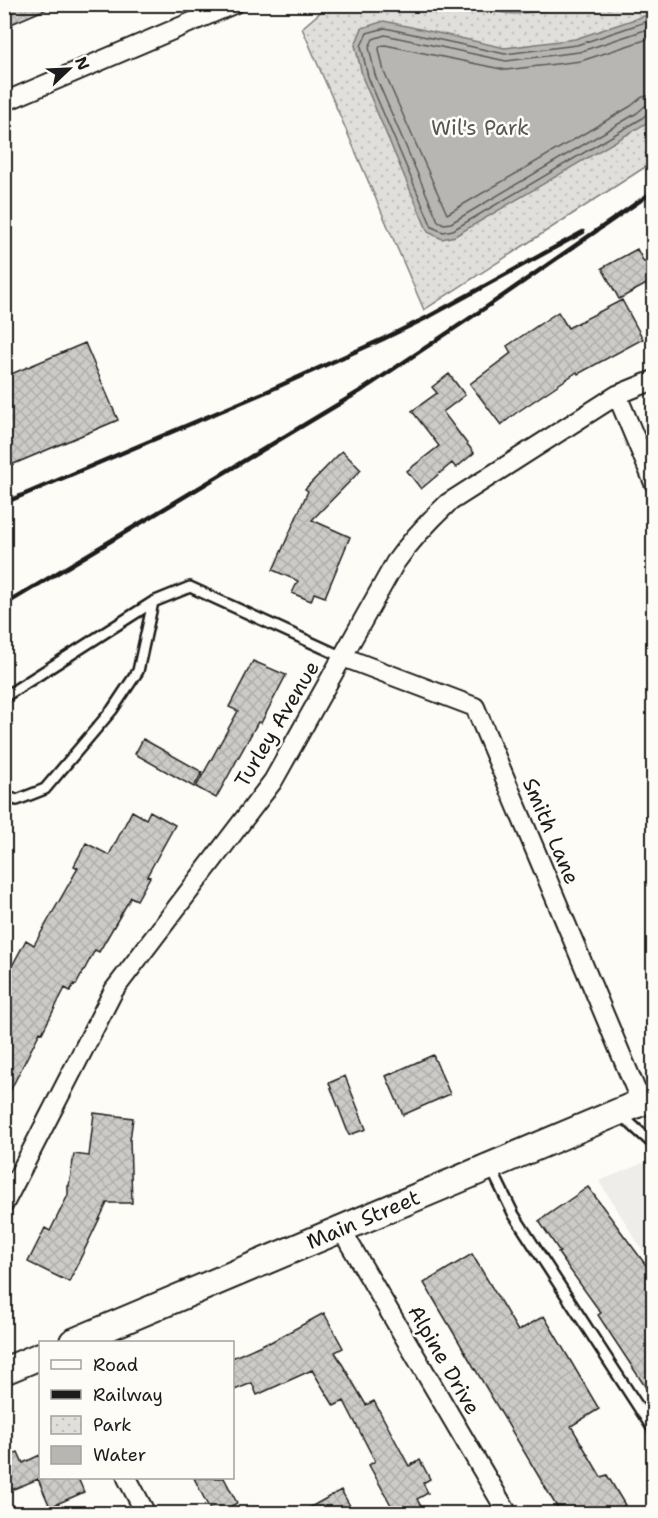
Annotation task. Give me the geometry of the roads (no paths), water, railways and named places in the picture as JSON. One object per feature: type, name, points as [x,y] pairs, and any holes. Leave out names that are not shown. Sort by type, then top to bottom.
[{"type":"main road","name":"Main Street","points":[[75,1341],[647,1099]]},
{"type":"main road","points":[[4,1371],[39,1356]]},
{"type":"street","points":[[4,102],[234,4]]},
{"type":"street","name":"Turley Avenue","points":[[4,1204],[114,990],[273,781],[395,563],[424,524],[448,503],[617,395],[654,380]]},
{"type":"street","points":[[617,395],[654,483]]},
{"type":"street","name":"Smith Lane","points":[[343,657],[475,707],[647,1099]]},
{"type":"street","name":"Alpine Drive","points":[[341,1229],[508,1514]]},
{"type":"street","points":[[128,1479],[146,1514]]},
{"type":"lane","points":[[4,697],[153,602],[190,587],[343,657]]},
{"type":"lane","points":[[4,796],[17,800],[45,789],[112,710],[138,671],[153,602]]},
{"type":"lane","points":[[618,1112],[654,1145]]},
{"type":"lane","points":[[490,1166],[514,1215],[654,1431]]},
{"type":"water","points":[[653,13],[653,116],[645,124],[455,236],[442,239],[428,232],[363,79],[355,45],[362,28],[384,21],[505,48],[575,39]]},
{"type":"railway","points":[[4,605],[362,390],[654,191]]},
{"type":"railway","points":[[4,503],[268,391],[383,339],[428,317],[583,232]]},
{"type":"park label","name":"Wil's Park","points":[[480,128]]}]
